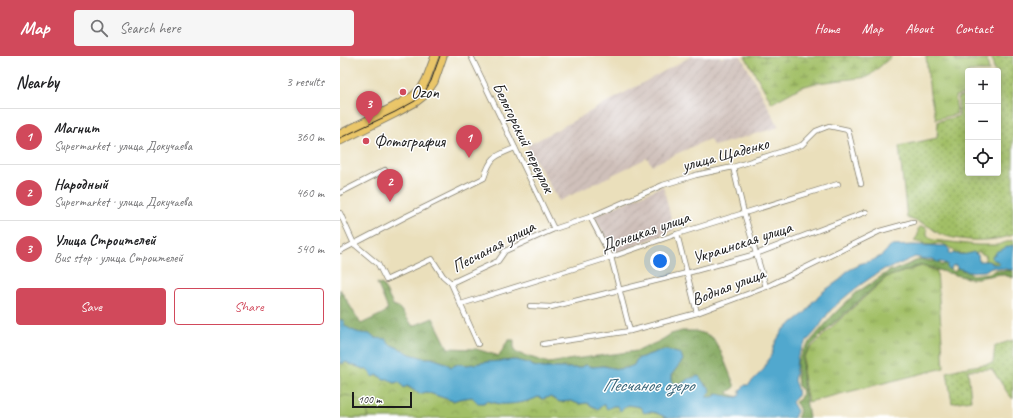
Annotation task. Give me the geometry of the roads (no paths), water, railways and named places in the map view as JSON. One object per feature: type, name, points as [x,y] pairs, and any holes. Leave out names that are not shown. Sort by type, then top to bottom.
[{"type":"main road","points":[[395,110],[421,89],[435,56]]},
{"type":"main road","points":[[340,134],[416,102],[425,95],[434,82],[443,56]]},
{"type":"main road","points":[[340,141],[364,125]]},
{"type":"street","name":"Белогорский переулок","points":[[471,56],[554,229]]},
{"type":"street","name":"улица Щаденко","points":[[554,229],[590,217],[663,185],[696,174],[733,167],[802,145],[816,131],[829,126],[848,130],[861,184]]},
{"type":"street","points":[[340,251],[484,178],[487,168],[493,159],[515,148]]},
{"type":"street","points":[[733,167],[744,212],[766,287]]},
{"type":"street","points":[[340,193],[385,170]]},
{"type":"street","name":"Донецкая улица","points":[[461,304],[611,257],[744,212],[838,184]]},
{"type":"street","name":"Украинская улица","points":[[530,306],[551,307],[756,254],[866,212]]},
{"type":"street","points":[[340,214],[354,244]]},
{"type":"street","points":[[590,217],[611,257],[630,331]]},
{"type":"street","name":"Водная улица","points":[[543,344],[630,331],[697,313],[766,287],[880,231],[913,222]]},
{"type":"street","name":"Песчаная улица","points":[[354,244],[378,264],[386,280],[432,259],[443,276],[451,283],[498,261],[505,251],[554,229]]},
{"type":"street","points":[[677,234],[697,313]]},
{"type":"street","points":[[451,283],[478,344]]},
{"type":"water","name":"Песчаное озеро","points":[[1013,245],[1013,270],[991,267],[985,271],[966,272],[965,270],[957,268],[956,265],[952,266],[951,270],[947,268],[947,264],[937,262],[933,259],[915,257],[888,269],[886,268],[871,277],[830,311],[799,353],[794,380],[798,392],[797,397],[792,402],[797,411],[794,418],[667,418],[653,412],[644,413],[640,407],[628,405],[620,411],[617,406],[607,409],[604,404],[598,409],[587,403],[579,404],[571,401],[560,402],[550,397],[542,399],[538,397],[525,402],[509,404],[500,404],[487,401],[478,403],[472,397],[453,401],[426,392],[420,394],[407,386],[404,388],[399,382],[394,383],[377,375],[374,377],[367,370],[346,362],[341,364],[340,362],[340,320],[343,320],[345,326],[354,331],[369,334],[375,338],[386,339],[389,344],[410,354],[424,358],[431,358],[446,363],[451,367],[458,364],[467,365],[515,360],[543,368],[578,368],[586,365],[592,367],[603,366],[618,369],[627,368],[634,365],[637,359],[666,350],[681,354],[683,360],[672,374],[672,382],[676,388],[688,379],[699,376],[711,391],[706,397],[713,397],[718,394],[738,397],[740,390],[745,385],[748,385],[764,369],[773,351],[773,347],[783,330],[805,313],[812,302],[816,300],[821,293],[841,279],[846,272],[859,264],[873,260],[880,256],[890,246],[946,246],[950,250],[949,253],[964,254],[973,252],[978,255],[979,261],[988,261],[993,264],[1000,264],[992,259],[992,256],[997,251]]},
{"type":"tram line","points":[[340,138],[415,101],[424,93],[431,81],[440,56]]},
{"type":"place","name":"Ozon","points":[[403,92]]},
{"type":"place","name":"Улица Строителей","points":[[369,124]]},
{"type":"place","name":"Фотография","points":[[366,141]]},
{"type":"place","name":"Магнит","points":[[469,158]]},
{"type":"place","name":"Народный","points":[[390,202]]}]
